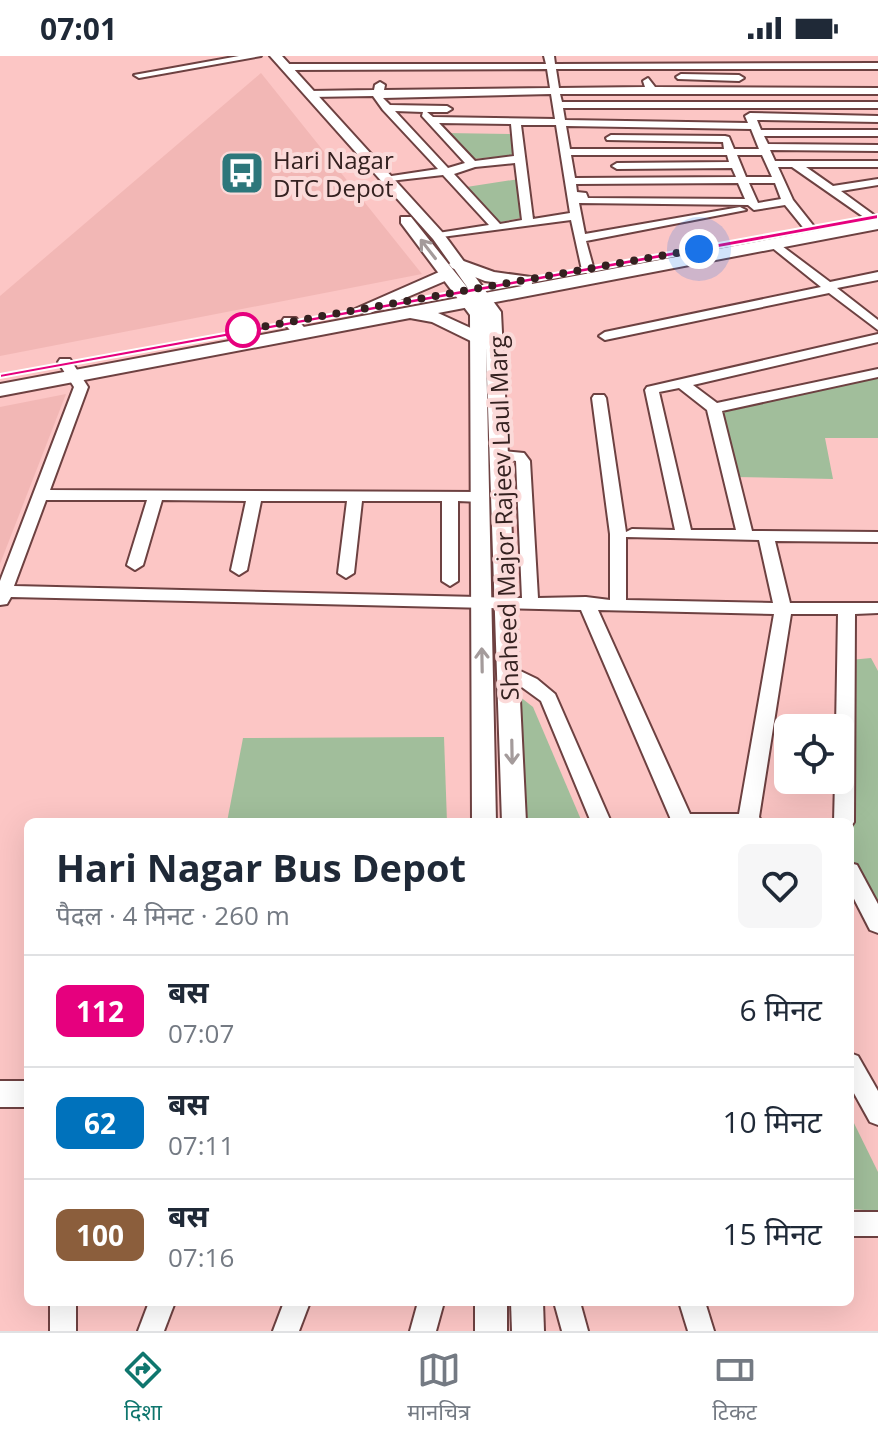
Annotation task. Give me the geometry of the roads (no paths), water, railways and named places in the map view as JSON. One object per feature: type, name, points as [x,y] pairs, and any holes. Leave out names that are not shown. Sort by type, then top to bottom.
[{"type":"main road","points":[[364,309],[452,269],[530,285],[588,270],[810,229],[876,220]]},
{"type":"main road","points":[[0,390],[71,369],[296,327],[407,313],[473,296],[774,244],[876,220]]},
{"type":"main road","points":[[494,318],[530,285]]},
{"type":"main road","points":[[296,327],[364,309],[473,296]]},
{"type":"main road","points":[[407,313],[437,318],[479,339]]},
{"type":"main road","points":[[0,374],[71,369]]},
{"type":"street","points":[[139,75],[258,56]]},
{"type":"street","name":"Shaheed Major Rajeev Laul Marg","points":[[258,56],[494,318],[514,818]]},
{"type":"street","points":[[647,77],[877,81],[872,66],[860,56]]},
{"type":"street","points":[[281,61],[550,65],[640,60],[730,60],[872,66]]},
{"type":"street","points":[[640,60],[651,90]]},
{"type":"street","points":[[730,60],[744,90],[751,119],[778,180],[788,201],[810,229]]},
{"type":"street","name":"Shaheed Major Rajeev Laul Marg","points":[[281,61],[438,236],[452,269]]},
{"type":"street","points":[[357,94],[361,61]]},
{"type":"street","points":[[381,61],[378,94],[386,108],[497,227]]},
{"type":"street","points":[[381,78],[461,65],[550,65]]},
{"type":"street","points":[[461,65],[462,93]]},
{"type":"street","points":[[550,65],[579,239],[588,270]]},
{"type":"street","points":[[598,90],[627,201],[640,229]]},
{"type":"street","points":[[386,108],[559,109],[598,90],[878,91]]},
{"type":"street","points":[[703,90],[753,204]]},
{"type":"street","points":[[310,94],[462,93],[607,120],[719,127],[751,119],[878,105]]},
{"type":"street","points":[[430,120],[515,120],[601,103],[710,109],[751,119],[878,133]]},
{"type":"street","points":[[421,109],[472,164]]},
{"type":"street","points":[[607,120],[710,109]]},
{"type":"street","points":[[751,119],[878,119]]},
{"type":"street","points":[[515,120],[528,222]]},
{"type":"street","points":[[611,138],[725,139]]},
{"type":"street","points":[[565,152],[878,148]]},
{"type":"street","points":[[385,180],[472,164],[520,159]]},
{"type":"street","points":[[771,164],[878,164]]},
{"type":"street","points":[[794,164],[876,220]]},
{"type":"street","points":[[832,164],[862,185]]},
{"type":"street","points":[[617,166],[736,165]]},
{"type":"street","points":[[570,181],[778,180]]},
{"type":"street","points":[[830,190],[878,182]]},
{"type":"street","points":[[572,195],[582,195],[583,201],[753,204],[788,201]]},
{"type":"street","points":[[579,239],[753,204]]},
{"type":"street","points":[[438,236],[575,216]]},
{"type":"street","points":[[774,244],[878,326]]},
{"type":"street","points":[[605,336],[878,276]]},
{"type":"street","name":"Shaheed Major Rajeev Laul Marg","points":[[473,296],[479,339],[484,818]]},
{"type":"street","points":[[684,535],[652,390],[878,338]]},
{"type":"street","points":[[71,369],[81,387],[1,595],[504,600],[783,609],[878,608]]},
{"type":"street","points":[[714,408],[878,373]]},
{"type":"street","points":[[683,384],[714,408],[745,536]]},
{"type":"street","points":[[599,398],[618,534],[618,603]]},
{"type":"street","points":[[499,453],[519,456],[523,461],[530,601]]},
{"type":"street","points":[[41,495],[481,497]]},
{"type":"street","points":[[135,565],[156,495]]},
{"type":"street","points":[[239,570],[255,495]]},
{"type":"street","points":[[346,573],[355,496]]},
{"type":"street","points":[[450,498],[450,581]]},
{"type":"street","points":[[632,534],[878,537]]},
{"type":"street","points":[[750,818],[783,609],[766,536]]},
{"type":"street","points":[[586,602],[680,818]]},
{"type":"street","points":[[844,818],[847,607]]},
{"type":"street","points":[[510,672],[549,698],[599,818]]},
{"type":"street","points":[[854,879],[878,924]]},
{"type":"street","points":[[854,1070],[878,1114]]},
{"type":"street","points":[[0,1094],[24,1094]]},
{"type":"street","points":[[854,1224],[878,1224]]},
{"type":"street","points":[[63,1306],[63,1331]]},
{"type":"street","points":[[151,1331],[160,1306]]},
{"type":"street","points":[[286,1331],[295,1306]]},
{"type":"street","points":[[423,1331],[430,1306]]},
{"type":"street","points":[[491,1306],[491,1331]]},
{"type":"street","points":[[527,1306],[528,1331]]},
{"type":"street","points":[[568,1306],[575,1331]]},
{"type":"street","points":[[693,1306],[701,1331]]},
{"type":"place","name":"Hari Nagar DTC Depot","points":[[242,173]]}]
